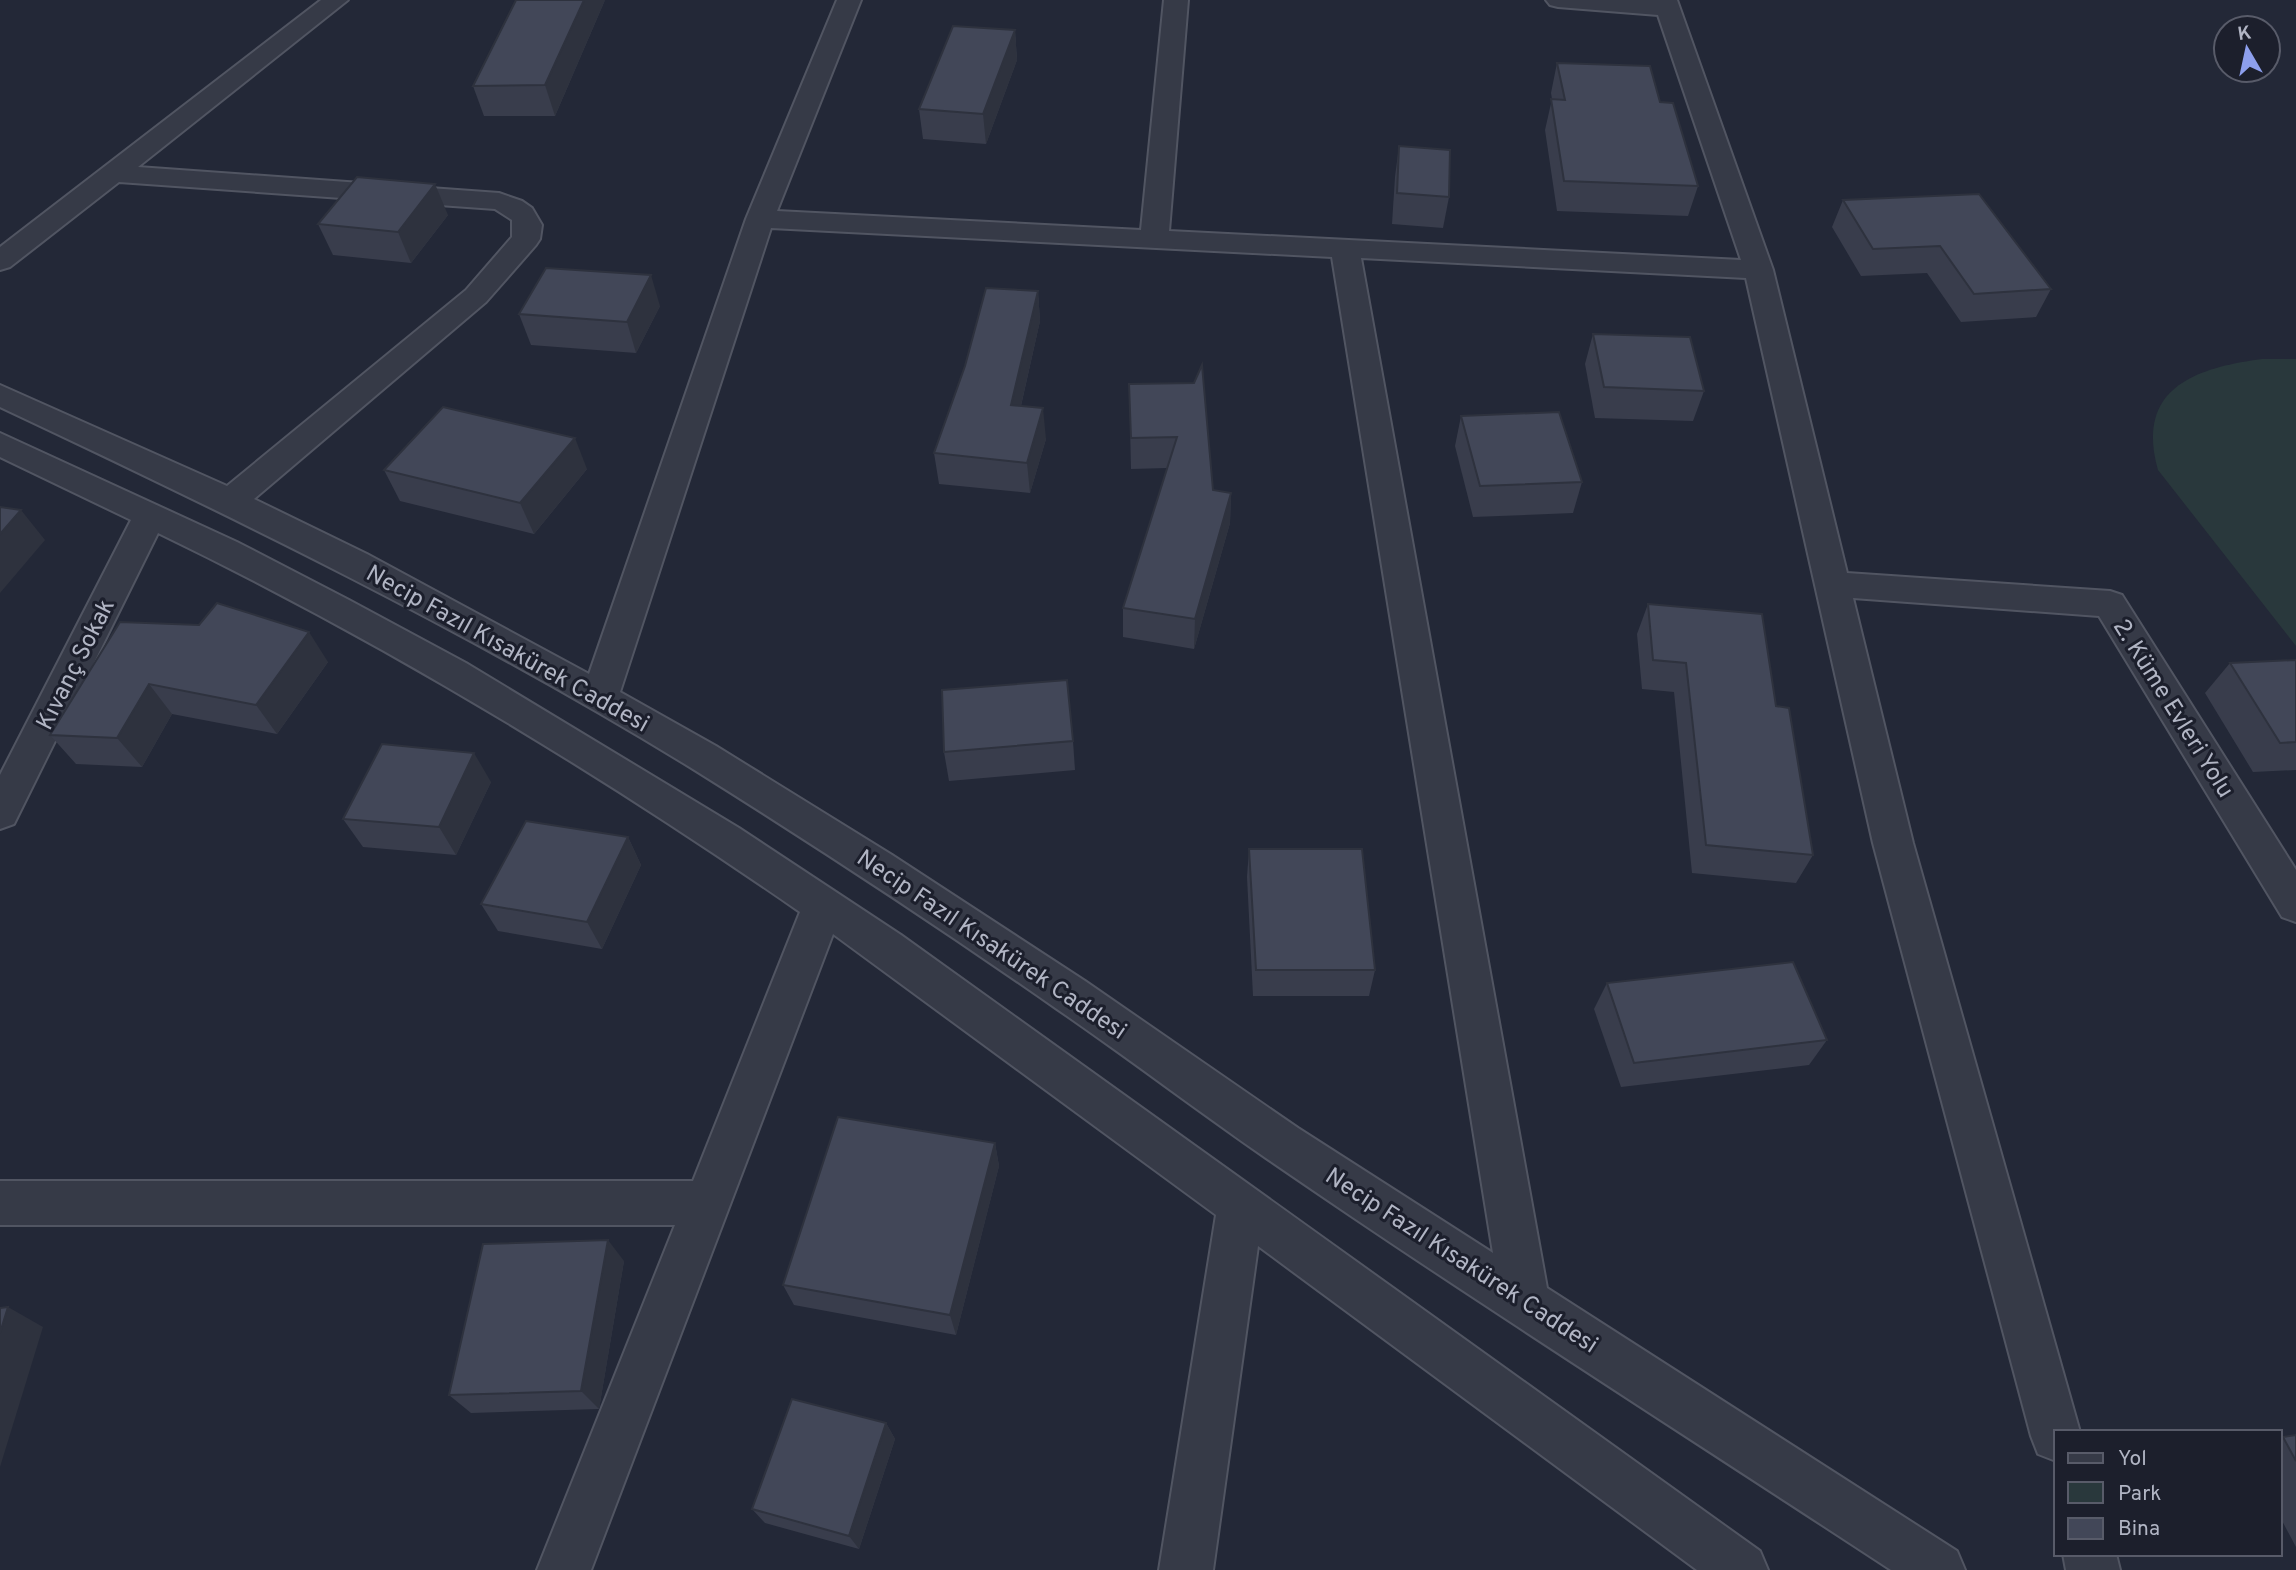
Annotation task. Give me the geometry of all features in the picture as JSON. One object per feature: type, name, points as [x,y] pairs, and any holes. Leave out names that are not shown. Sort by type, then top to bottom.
[{"type":"street","points":[[0,261],[336,0]]},
{"type":"street","points":[[600,697],[760,219],[849,0]]},
{"type":"street","points":[[1154,239],[1175,0]]},
{"type":"street","points":[[1558,0],[1666,4],[1759,270],[1893,843],[2054,1430]]},
{"type":"street","points":[[113,173],[499,201],[522,212],[527,220],[529,229],[526,239],[499,273],[476,296],[230,501]]},
{"type":"street","points":[[760,219],[1759,270]]},
{"type":"street","points":[[1345,249],[1525,1301]]},
{"type":"street","name":"Necip Fazıl Kısakürek Caddesi","points":[[0,395],[230,501],[355,563],[600,697],[703,757],[878,867],[1070,994],[1282,1143],[1938,1570]]},
{"type":"street","name":"Necip Fazıl Kısakürek Caddesi","points":[[0,444],[325,603],[453,673],[725,839],[886,948],[1741,1570]]},
{"type":"street","name":"Kıvanç Sokak","points":[[0,813],[16,750],[150,516]]},
{"type":"street","name":"2. Küme Evleri Yolu","points":[[1832,584],[2110,604],[2296,905]]},
{"type":"street","points":[[564,1570],[823,906]]},
{"type":"street","points":[[0,1203],[708,1203]]},
{"type":"street","points":[[1186,1570],[1241,1206]]},
{"type":"green space","points":[[2262,359],[2296,359],[2296,646],[2158,470],[2153,442],[2155,420],[2163,402],[2176,388],[2193,377],[2214,369]]},
{"type":"building","points":[[516,0],[584,0],[545,85],[473,86]]},
{"type":"building","points":[[953,26],[1015,30],[983,114],[919,109]]},
{"type":"building","points":[[1557,63],[1650,66],[1660,102],[1673,103],[1698,186],[1564,181],[1551,99],[1565,100]]},
{"type":"building","points":[[1399,146],[1450,150],[1449,197],[1397,193]]},
{"type":"building","points":[[357,177],[435,184],[398,232],[318,224]]},
{"type":"building","points":[[1979,194],[2051,289],[1974,294],[1940,246],[1873,249],[1843,200]]},
{"type":"building","points":[[546,268],[651,275],[627,322],[519,314]]},
{"type":"building","points":[[986,288],[1038,291],[1011,405],[1043,408],[1027,463],[934,453],[965,366]]},
{"type":"building","points":[[1593,334],[1690,337],[1704,391],[1604,387]]},
{"type":"building","points":[[1202,365],[1213,490],[1231,493],[1195,619],[1123,608],[1177,437],[1131,438],[1129,384],[1194,383]]},
{"type":"building","points":[[443,407],[575,438],[520,503],[384,470]]},
{"type":"building","points":[[1559,412],[1582,482],[1480,486],[1461,416]]},
{"type":"building","points":[[0,507],[21,510],[0,534]]},
{"type":"building","points":[[217,603],[309,632],[256,705],[149,684],[117,738],[50,735],[120,622],[199,625]]},
{"type":"building","points":[[1648,604],[1762,614],[1776,706],[1789,708],[1813,855],[1706,845],[1686,663],[1653,660]]},
{"type":"building","points":[[2296,660],[2296,742],[2280,743],[2230,663]]},
{"type":"building","points":[[1067,680],[1073,741],[944,752],[942,690]]},
{"type":"building","points":[[382,744],[474,753],[439,827],[343,819]]},
{"type":"building","points":[[526,821],[628,837],[587,922],[481,904]]},
{"type":"building","points":[[1249,849],[1362,849],[1375,970],[1256,970]]},
{"type":"building","points":[[1793,962],[1827,1040],[1634,1063],[1607,983]]},
{"type":"building","points":[[838,1117],[995,1143],[950,1315],[783,1285]]},
{"type":"building","points":[[608,1240],[581,1391],[449,1395],[483,1244]]},
{"type":"building","points":[[8,1307],[0,1333],[0,1308]]},
{"type":"building","points":[[792,1399],[886,1423],[849,1536],[752,1509]]},
{"type":"building","points":[[2296,1435],[2296,1461],[2283,1437]]}]
